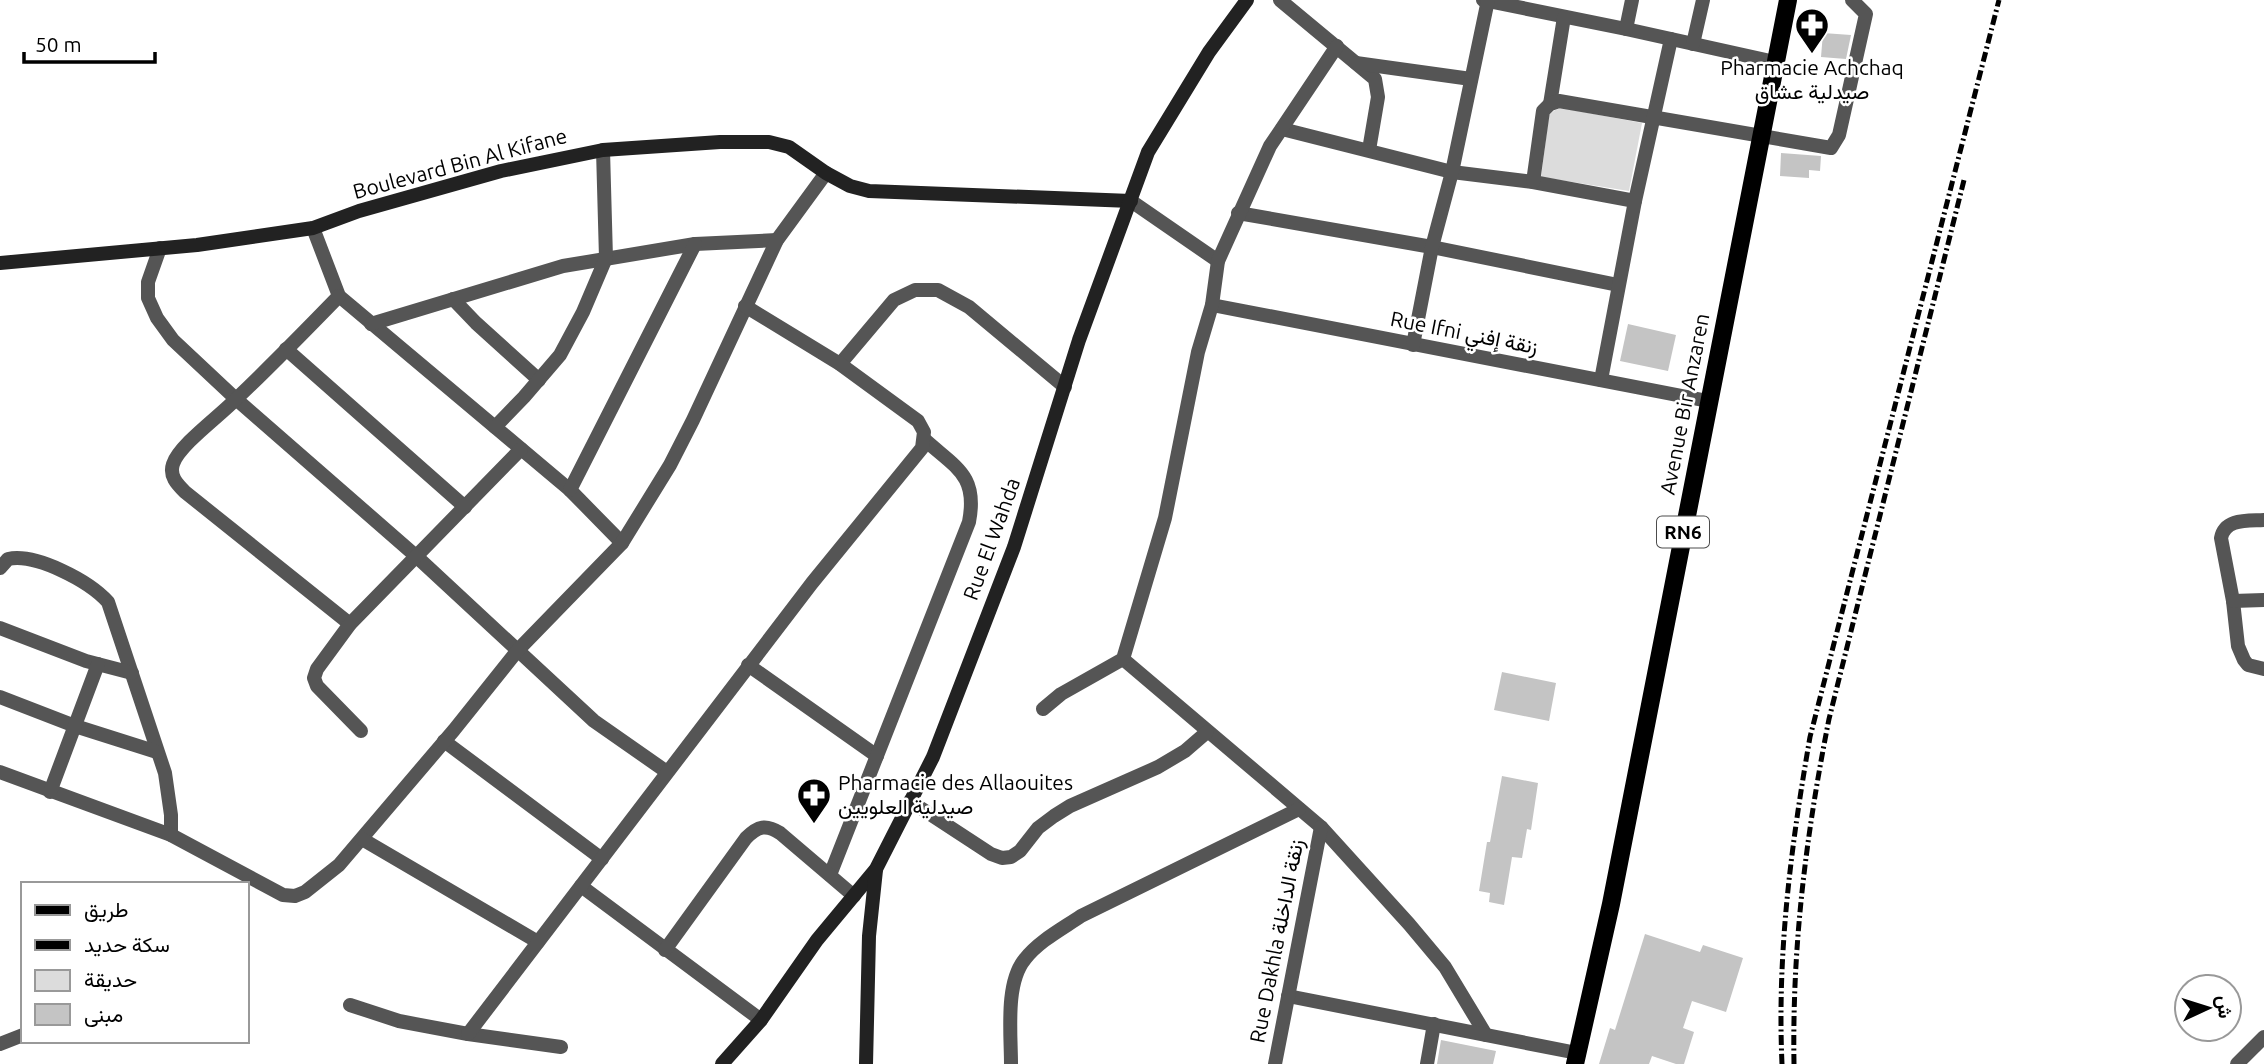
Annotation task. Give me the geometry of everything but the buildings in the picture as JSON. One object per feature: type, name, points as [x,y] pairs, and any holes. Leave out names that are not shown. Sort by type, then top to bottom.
[{"type":"main road","name":"Avenue Bir Anzaren","points":[[1576,1058],[1611,904],[1788,0]]},
{"type":"street","name":"Rue El Wahda","points":[[722,1064],[761,1020],[817,940],[876,869],[933,757],[1014,547],[1079,340],[1148,152],[1209,52],[1247,0]]},
{"type":"street","points":[[1280,0],[1375,79],[1377,86],[1369,150]]},
{"type":"street","points":[[1413,345],[1432,247],[1452,172],[1486,0],[1775,62]]},
{"type":"street","points":[[1626,29],[1632,0]]},
{"type":"street","points":[[1693,44],[1703,0]]},
{"type":"street","points":[[1550,104],[1567,102],[1831,148],[1839,135],[1866,14],[1853,0]]},
{"type":"street","points":[[1533,182],[1543,115],[1550,104],[1564,17]]},
{"type":"street","points":[[1601,380],[1635,201],[1671,39]]},
{"type":"street","points":[[1043,709],[1061,694],[1123,659],[1166,517],[1198,352],[1212,305],[1218,261],[1270,146],[1336,46]]},
{"type":"street","points":[[1356,63],[1471,79]]},
{"type":"street","points":[[1282,129],[1452,172],[1533,182],[1635,201]]},
{"type":"street","name":"Boulevard Bin Al Kifane","points":[[0,263],[197,245],[313,228],[359,211],[501,171],[603,150],[730,142],[769,142],[789,147],[826,173],[850,186],[869,191],[1131,201]]},
{"type":"street","points":[[495,427],[560,355],[583,312],[606,258],[603,150]]},
{"type":"street","points":[[0,772],[170,835],[283,895],[295,897],[325,878],[362,839],[518,650],[622,543],[670,465],[777,240],[826,173]]},
{"type":"street","points":[[1131,201],[1218,261]]},
{"type":"street","points":[[1238,213],[1432,247],[1618,285]]},
{"type":"street","points":[[313,228],[339,296],[570,491],[622,543]]},
{"type":"street","points":[[371,324],[563,266],[695,244],[777,240]]},
{"type":"street","points":[[570,491],[695,244]]},
{"type":"street","points":[[160,248],[148,282],[148,298],[157,318],[173,340],[236,400],[417,557],[594,721],[667,772]]},
{"type":"street","points":[[840,364],[894,300],[915,290],[938,290],[969,307],[1065,387]]},
{"type":"street","points":[[339,296],[236,400],[182,450],[173,464],[173,477],[185,492],[350,625]]},
{"type":"street","points":[[453,299],[539,380]]},
{"type":"street","name":"Rue Ifni زنقة إفني","points":[[1212,305],[1708,401]]},
{"type":"street","points":[[468,1034],[748,665],[837,551],[918,455],[925,439],[918,421],[840,364],[745,306]]},
{"type":"street","points":[[286,349],[465,507]]},
{"type":"street","points":[[830,876],[969,522],[972,503],[968,480],[925,439]]},
{"type":"street","points":[[361,730],[317,686],[314,678],[317,668],[350,625],[521,449]]},
{"type":"street","points":[[2264,520],[2231,523],[2222,532],[2221,546],[2241,656],[2248,665],[2264,669]]},
{"type":"street","points":[[0,568],[8,559],[34,559],[98,591],[107,602],[158,752],[169,798],[170,835]]},
{"type":"street","points":[[2233,601],[2264,600]]},
{"type":"street","points":[[0,628],[99,664],[132,673]]},
{"type":"street","points":[[1123,659],[1321,827],[1444,967],[1486,1035]]},
{"type":"street","points":[[50,792],[99,664]]},
{"type":"street","points":[[748,665],[877,757]]},
{"type":"street","points":[[0,697],[75,726],[158,752]]},
{"type":"street","points":[[910,801],[991,854],[1012,858],[1038,828],[1054,816],[1070,806],[1158,767],[1185,751],[1207,732]]},
{"type":"street","points":[[444,741],[602,859]]},
{"type":"street","points":[[1011,1064],[1012,989],[1024,959],[1081,916],[1299,809]]},
{"type":"street","points":[[665,950],[747,838],[762,826],[768,826],[780,833],[854,897]]},
{"type":"street","name":"Rue Dakhla زنقة الداخلة","points":[[1275,1064],[1321,827]]},
{"type":"street","points":[[362,839],[538,942]]},
{"type":"street","points":[[866,1064],[869,936],[876,869]]},
{"type":"street","points":[[581,886],[761,1020]]},
{"type":"street","points":[[1288,996],[1486,1035],[1576,1058]]},
{"type":"street","points":[[350,1005],[399,1021],[561,1047]]},
{"type":"street","points":[[1427,1064],[1434,1024]]},
{"type":"street","points":[[0,1044],[21,1036]]},
{"type":"street","points":[[2236,1064],[2264,1037]]},
{"type":"green space","points":[[1562,108],[1642,123],[1629,191],[1541,177],[1549,115]]},
{"type":"railway","points":[[1782,1064],[1782,981],[1787,900],[1810,737],[1999,0]]},
{"type":"railway","points":[[1794,1064],[1795,977],[1802,891],[1829,719],[1964,180]]},
{"type":"place","name":"Pharmacie Achchaq صيدلية عشاق","points":[[1812,55]]},
{"type":"place","name":"Pharmacie des Allaouites صيدلية العلويين","points":[[814,825]]}]
